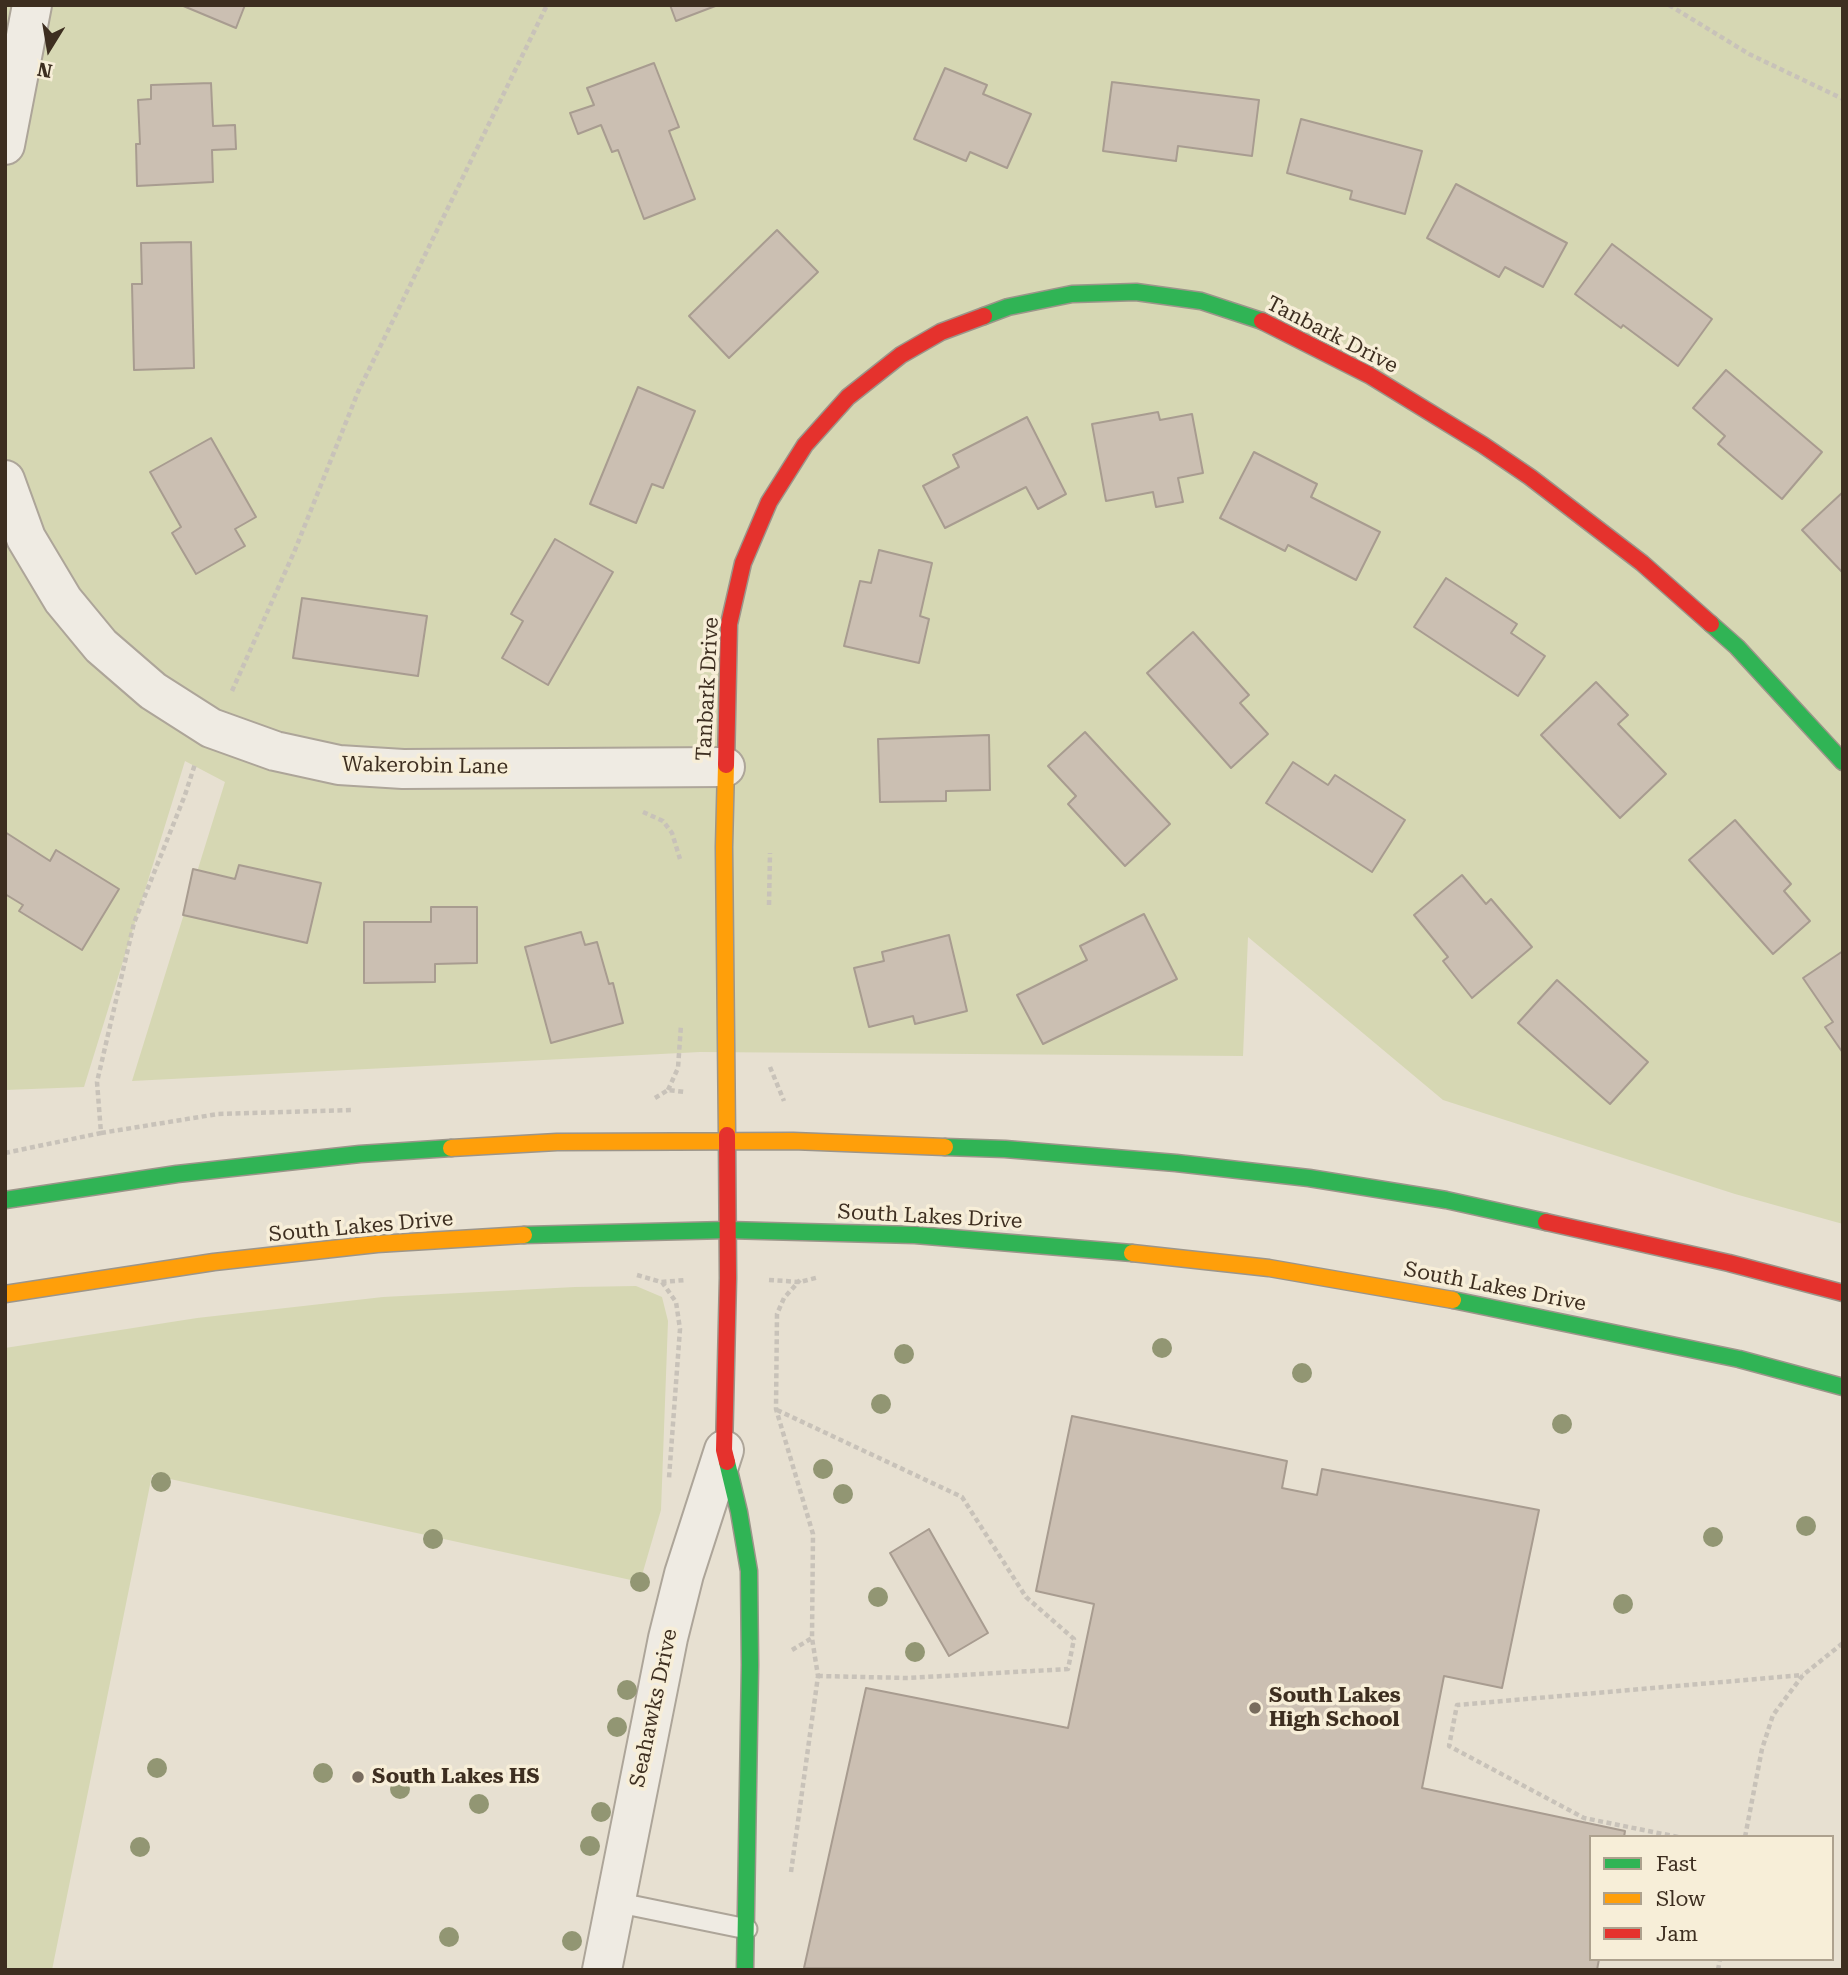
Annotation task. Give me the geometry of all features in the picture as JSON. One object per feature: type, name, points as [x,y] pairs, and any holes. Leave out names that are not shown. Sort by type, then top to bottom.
[{"type":"main road","name":"Tanbark Drive","points":[[727,1230],[725,767],[729,624],[743,563],[769,502],[805,445],[848,397],[901,355],[942,332],[1008,307],[1072,294],[1136,292],[1200,301],[1265,321],[1369,375],[1530,477],[1651,571],[1737,647],[1843,762]]},
{"type":"main road","points":[[5,1200],[177,1174],[360,1154],[557,1142],[793,1141],[1005,1149],[1176,1163],[1309,1178],[1485,1209],[1729,1263],[1843,1293]]},
{"type":"main road","name":"South Lakes Drive","points":[[5,1294],[214,1262],[377,1244],[561,1233],[727,1230],[915,1235],[1107,1250],[1269,1268],[1415,1292],[1564,1321],[1739,1359],[1843,1387]]},
{"type":"main road","name":"Seahawks Drive","points":[[727,1230],[724,1450],[739,1512],[749,1571],[745,1970]]},
{"type":"street","points":[[5,145],[32,5]]},
{"type":"street","name":"Wakerobin Lane","points":[[5,480],[26,538],[63,600],[101,646],[153,691],[211,729],[275,751],[339,765],[403,769],[725,767]]},
{"type":"street","name":"Seahawks Drive","points":[[601,1970],[670,1628],[684,1574],[724,1450]]},
{"type":"lane","points":[[615,1902],[747,1929]]},
{"type":"path","points":[[5,1153],[101,1133],[97,1082],[134,923],[194,766],[234,689],[295,550],[358,391],[547,5]]},
{"type":"path","points":[[1669,5],[1749,54],[1843,99]]},
{"type":"path","points":[[194,766],[206,770]]},
{"type":"path","points":[[635,811],[646,812],[663,821],[672,833],[682,865]]},
{"type":"path","points":[[769,907],[770,853]]},
{"type":"path","points":[[668,1090],[678,1068],[681,1022]]},
{"type":"path","points":[[768,1060],[784,1103]]},
{"type":"path","points":[[789,1884],[818,1676],[813,1638],[813,1534],[776,1409],[777,1314],[784,1298],[800,1282],[826,1275]]},
{"type":"path","points":[[661,1282],[676,1302],[680,1329],[669,1481]]},
{"type":"path","points":[[776,1409],[962,1497],[1026,1597],[1074,1639],[1068,1669],[908,1678],[818,1676]]},
{"type":"path","points":[[1745,1835],[1762,1749],[1773,1715],[1803,1675],[1843,1643]]},
{"type":"path","points":[[1668,1835],[1584,1818],[1449,1746],[1457,1705],[1803,1675]]},
{"type":"green space","points":[[5,5],[1843,5],[1843,1224],[1735,1194],[1443,1100],[1248,937],[1243,1056],[700,1052],[132,1081],[225,782],[185,761],[84,1087],[5,1090]]},
{"type":"green space","points":[[636,1286],[662,1297],[668,1321],[661,1510],[640,1582],[152,1475],[52,1970],[5,1970],[5,1348],[197,1318],[383,1297]]},
{"type":"building","points":[[181,5],[245,5],[236,28]]},
{"type":"building","points":[[670,5],[718,5],[676,21]]},
{"type":"building","points":[[654,63],[679,127],[669,131],[695,199],[644,219],[618,150],[612,152],[601,125],[578,134],[570,113],[594,105],[587,88]]},
{"type":"building","points":[[945,68],[987,85],[983,94],[1031,114],[1007,168],[970,152],[966,161],[914,139]]},
{"type":"building","points":[[1112,82],[1259,100],[1252,156],[1178,146],[1176,161],[1103,151]]},
{"type":"building","points":[[211,83],[213,126],[235,125],[236,149],[212,150],[213,182],[137,186],[136,144],[140,144],[138,100],[151,99],[151,85]]},
{"type":"building","points":[[1301,119],[1422,151],[1405,214],[1350,199],[1352,191],[1287,173]]},
{"type":"building","points":[[1456,184],[1567,243],[1543,287],[1505,267],[1499,277],[1427,238]]},
{"type":"building","points":[[777,230],[818,272],[729,358],[689,316]]},
{"type":"building","points":[[191,242],[194,368],[134,370],[132,284],[142,284],[141,243]]},
{"type":"building","points":[[1612,244],[1712,319],[1678,366],[1575,294]]},
{"type":"building","points":[[1726,370],[1822,452],[1782,499],[1718,444],[1725,436],[1693,408]]},
{"type":"building","points":[[638,387],[695,411],[663,488],[652,484],[636,523],[590,504]]},
{"type":"building","points":[[1158,412],[1160,420],[1192,414],[1203,473],[1178,478],[1183,502],[1156,507],[1153,492],[1106,501],[1092,424]]},
{"type":"building","points":[[1027,417],[1066,494],[1038,509],[1026,487],[945,528],[923,486],[959,467],[953,455]]},
{"type":"building","points":[[211,438],[256,517],[235,529],[245,546],[196,574],[172,533],[181,527],[150,472]]},
{"type":"building","points":[[1254,452],[1317,484],[1311,497],[1380,532],[1356,580],[1288,545],[1285,551],[1220,518]]},
{"type":"building","points":[[1843,492],[1843,573],[1802,530]]},
{"type":"building","points":[[555,539],[613,572],[548,685],[502,658],[523,621],[511,614]]},
{"type":"building","points":[[879,550],[932,563],[920,616],[929,619],[919,663],[844,646],[860,581],[871,583]]},
{"type":"building","points":[[1446,578],[1517,624],[1511,633],[1545,656],[1518,696],[1414,627]]},
{"type":"building","points":[[302,598],[427,616],[418,676],[293,658]]},
{"type":"building","points":[[1193,632],[1249,695],[1240,703],[1268,734],[1231,768],[1147,673]]},
{"type":"building","points":[[1596,682],[1628,715],[1618,724],[1666,774],[1620,818],[1541,735]]},
{"type":"building","points":[[1085,732],[1170,824],[1125,866],[1068,804],[1076,796],[1048,766]]},
{"type":"building","points":[[989,735],[990,790],[946,791],[946,801],[880,802],[878,739]]},
{"type":"building","points":[[1293,762],[1328,785],[1335,775],[1405,820],[1372,872],[1266,803]]},
{"type":"building","points":[[1735,820],[1791,884],[1784,891],[1810,921],[1773,954],[1689,860]]},
{"type":"building","points":[[5,832],[50,861],[56,850],[119,889],[82,950],[19,911],[23,905],[5,894]]},
{"type":"building","points":[[239,865],[321,883],[307,943],[183,915],[193,869],[235,879]]},
{"type":"building","points":[[1462,875],[1486,904],[1491,899],[1532,947],[1472,998],[1443,961],[1448,957],[1414,915]]},
{"type":"building","points":[[431,907],[477,907],[477,963],[435,964],[435,982],[364,983],[364,922],[431,922]]},
{"type":"building","points":[[1144,914],[1177,979],[1043,1044],[1017,995],[1087,960],[1080,946]]},
{"type":"building","points":[[581,932],[585,945],[597,942],[609,984],[613,983],[623,1023],[551,1043],[525,947]]},
{"type":"building","points":[[949,935],[967,1011],[915,1024],[913,1016],[869,1027],[854,968],[884,961],[882,952]]},
{"type":"building","points":[[1843,951],[1843,1053],[1825,1027],[1833,1022],[1803,978]]},
{"type":"building","points":[[1557,980],[1648,1062],[1610,1104],[1518,1023]]},
{"type":"building","name":"South Lakes High School","points":[[1072,1416],[1287,1461],[1282,1488],[1317,1495],[1322,1469],[1539,1510],[1502,1688],[1444,1676],[1422,1788],[1625,1831],[1624,1835],[1589,1835],[1589,1961],[1599,1961],[1597,1970],[804,1968],[866,1688],[1068,1728],[1094,1604],[1036,1591]]},
{"type":"building","points":[[929,1529],[988,1633],[949,1656],[890,1553]]},
{"type":"traffic: fast","points":[[984,316],[1008,307],[1072,294],[1136,292],[1201,301],[1262,321]]},
{"type":"traffic: fast","points":[[1711,624],[1737,647],[1843,762]]},
{"type":"traffic: fast","points":[[945,1147],[1005,1149],[1176,1163],[1309,1178],[1446,1200],[1546,1222]]},
{"type":"traffic: fast","points":[[5,1200],[177,1174],[360,1154],[451,1148]]},
{"type":"traffic: fast","points":[[524,1235],[727,1230],[915,1235],[1132,1253]]},
{"type":"traffic: fast","points":[[1453,1300],[1739,1359],[1843,1387]]},
{"type":"traffic: fast","points":[[727,1462],[749,1571],[745,1970]]},
{"type":"traffic: slow","points":[[726,765],[724,847],[727,1135]]},
{"type":"traffic: slow","points":[[451,1148],[557,1142],[793,1141],[945,1147]]},
{"type":"traffic: slow","points":[[5,1294],[214,1262],[377,1244],[524,1235]]},
{"type":"traffic: slow","points":[[1132,1253],[1269,1268],[1453,1300]]},
{"type":"traffic: jam","points":[[726,765],[729,624],[743,563],[769,502],[805,445],[848,397],[901,355],[941,332],[984,316]]},
{"type":"traffic: jam","points":[[1262,321],[1369,375],[1483,445],[1530,477],[1642,563],[1711,624]]},
{"type":"traffic: jam","points":[[727,1135],[728,1278],[724,1450],[727,1462]]},
{"type":"traffic: jam","points":[[1546,1222],[1729,1263],[1843,1293]]},
{"type":"place","name":"South Lakes High School","points":[[1255,1708]]},
{"type":"place","name":"South Lakes HS","points":[[358,1777]]}]
